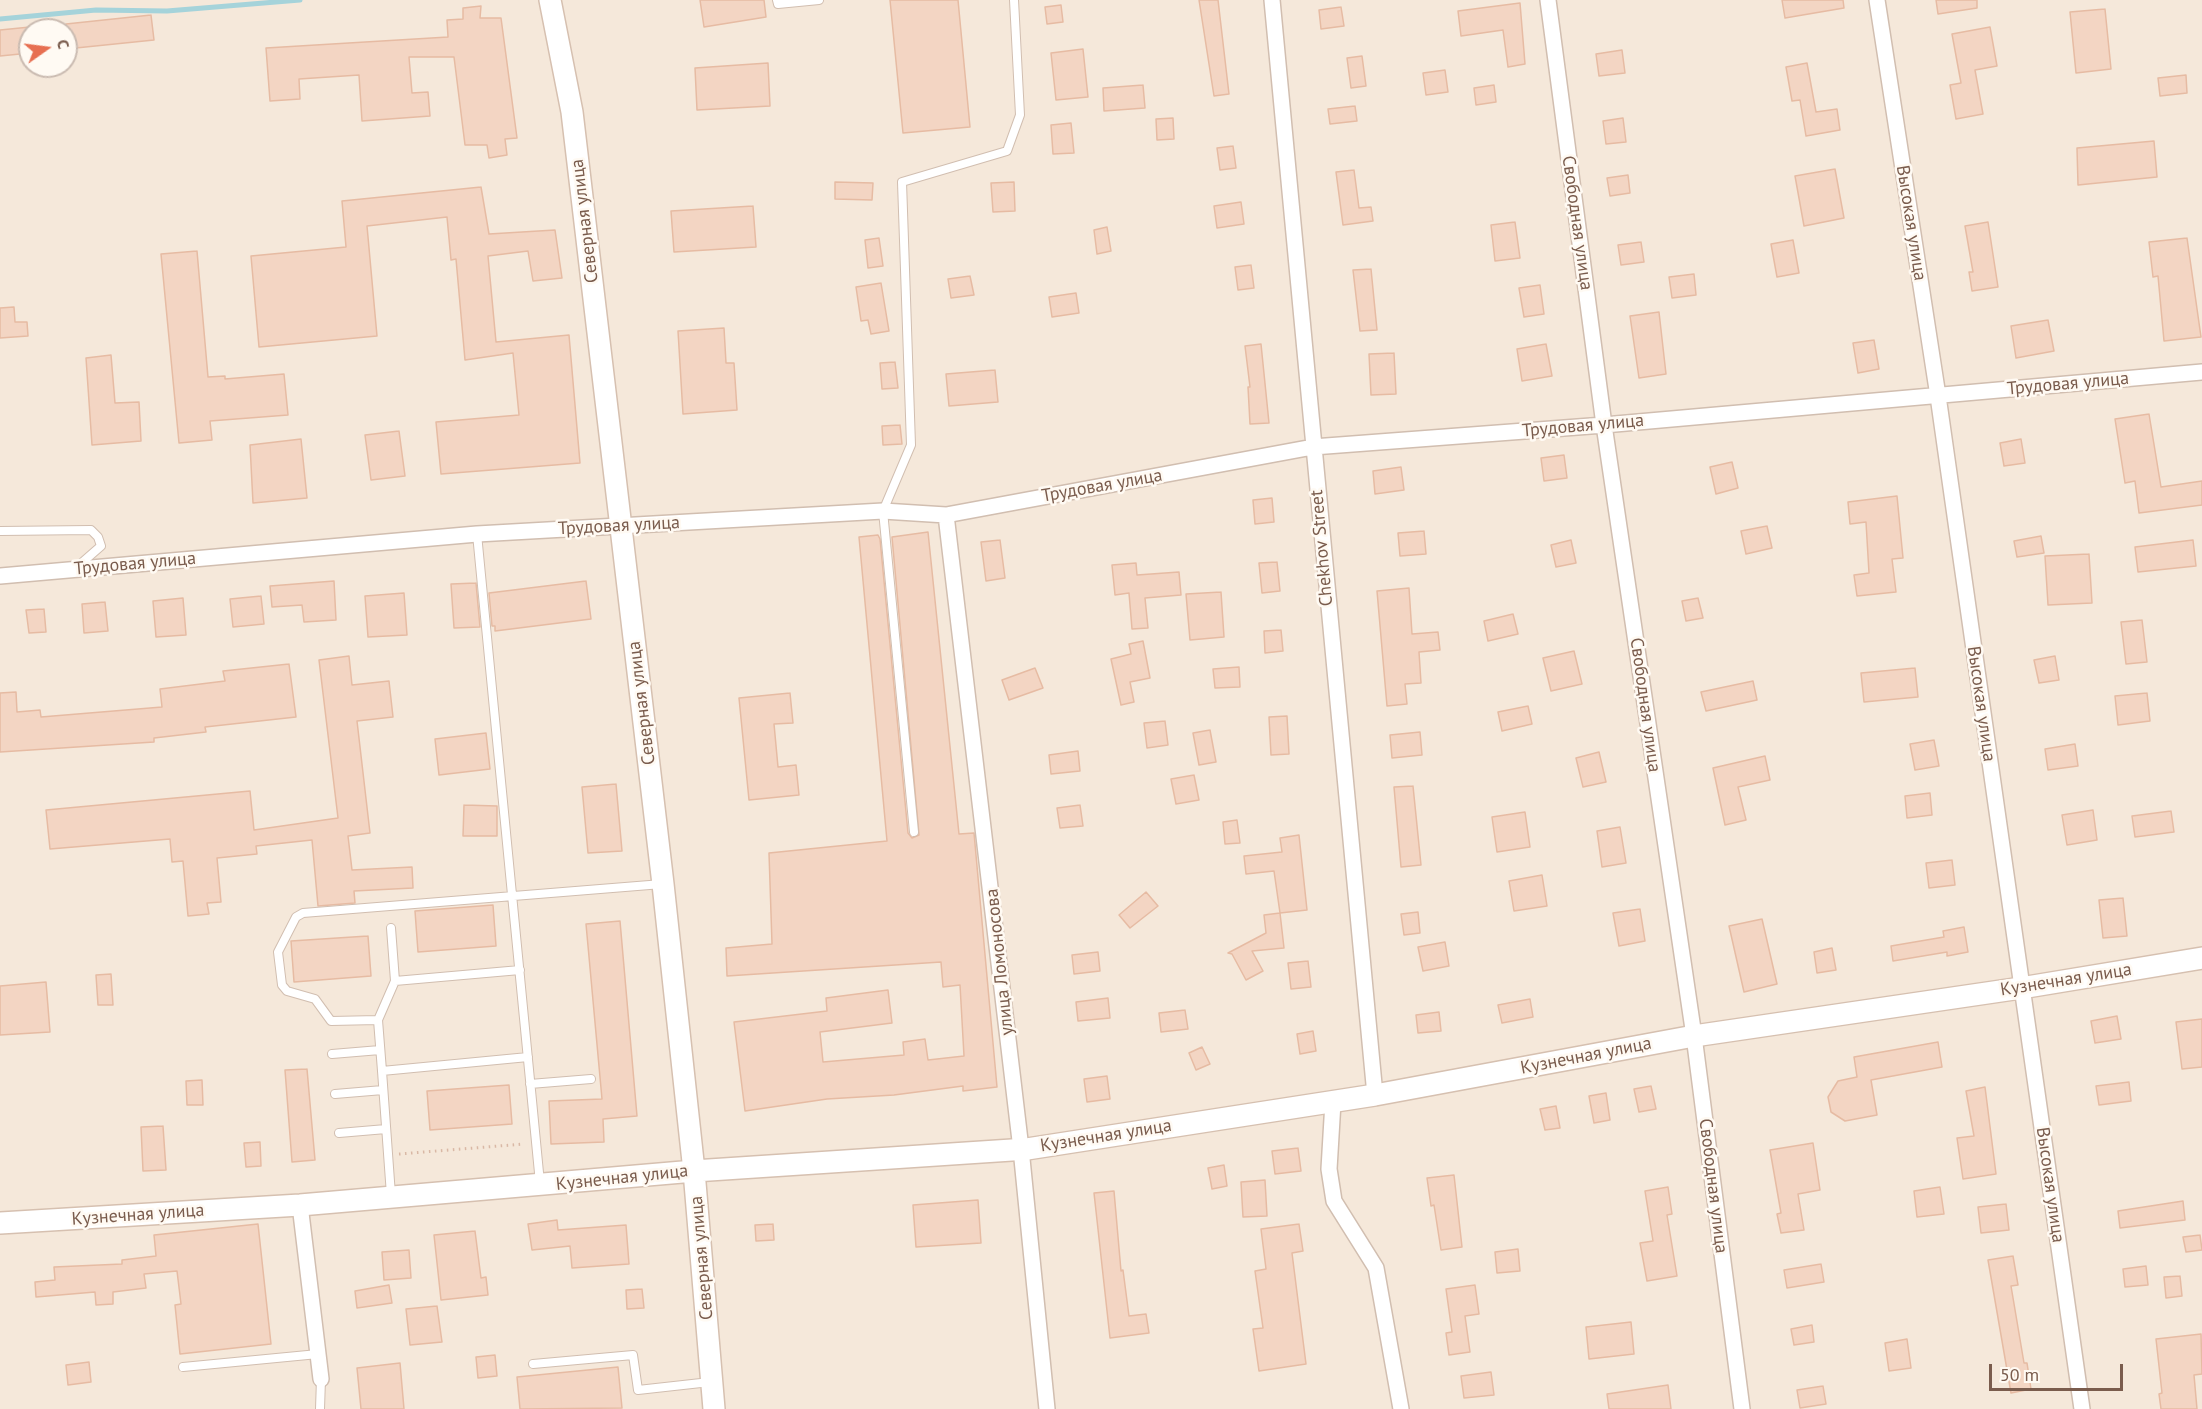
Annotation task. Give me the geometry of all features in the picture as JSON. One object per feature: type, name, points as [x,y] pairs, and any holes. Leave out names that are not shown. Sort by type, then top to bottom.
[{"type":"street","name":"Северная улица","points":[[550,0],[572,112],[663,884],[694,1171],[714,1409]]},
{"type":"street","name":"Chekhov Street","points":[[1272,0],[1375,1095]]},
{"type":"street","name":"Свободная улица","points":[[1548,0],[1604,425],[1694,1036],[1742,1409]]},
{"type":"street","name":"Высокая улица","points":[[1877,0],[1938,396],[2082,1409]]},
{"type":"street","name":"Трудовая улица","points":[[0,576],[477,534],[883,511],[946,515],[1313,447],[1604,425],[2202,372]]},
{"type":"street","name":"улица Ломоносова","points":[[946,515],[1021,1149],[1047,1409]]},
{"type":"street","name":"Кузнечная улица","points":[[0,1223],[300,1205],[694,1171],[1021,1149],[1375,1095],[1694,1036],[2021,988],[2202,958]]},
{"type":"street","points":[[1333,1102],[1329,1169],[1335,1201],[1376,1268],[1401,1409]]},
{"type":"street","points":[[300,1205],[321,1379]]},
{"type":"lane","points":[[777,0],[778,4],[819,0]]},
{"type":"lane","points":[[914,832],[883,511],[911,445],[902,182],[1007,151],[1020,115],[1014,0]]},
{"type":"lane","points":[[0,531],[91,530],[98,537],[101,546],[74,569]]},
{"type":"lane","points":[[477,534],[540,1186]]},
{"type":"lane","points":[[378,1020],[331,1021],[315,999],[287,991],[282,985],[278,952],[296,917],[303,913],[513,898],[663,884]]},
{"type":"lane","points":[[391,928],[395,981],[378,1020],[391,1197]]},
{"type":"lane","points":[[395,981],[520,970]]},
{"type":"lane","points":[[332,1054],[380,1050]]},
{"type":"lane","points":[[382,1071],[528,1058]]},
{"type":"lane","points":[[531,1084],[591,1079]]},
{"type":"lane","points":[[335,1094],[383,1090]]},
{"type":"lane","points":[[339,1133],[386,1129]]},
{"type":"lane","points":[[183,1367],[318,1354]]},
{"type":"lane","points":[[533,1364],[633,1355],[638,1390],[712,1382]]},
{"type":"lane","points":[[320,1409],[321,1379]]},
{"type":"path","points":[[388,1155],[536,1143]]},
{"type":"shaded area","points":[[0,0],[2202,0],[2202,1409],[0,1409]]},
{"type":"building","points":[[700,0],[764,0],[766,17],[704,27]]},
{"type":"building","points":[[890,0],[958,0],[970,127],[903,133]]},
{"type":"building","points":[[1199,0],[1218,0],[1229,94],[1214,96]]},
{"type":"building","points":[[1782,0],[1843,0],[1844,8],[1785,18]]},
{"type":"building","points":[[1936,0],[1977,0],[1977,8],[1938,14]]},
{"type":"building","points":[[1520,3],[1525,64],[1508,67],[1503,30],[1461,36],[1458,11]]},
{"type":"building","points":[[1061,5],[1063,22],[1047,24],[1045,7]]},
{"type":"building","points":[[481,6],[480,18],[501,18],[517,138],[505,139],[507,155],[489,158],[487,145],[465,145],[454,57],[409,57],[412,93],[428,92],[430,116],[362,121],[359,75],[299,79],[300,99],[270,101],[266,48],[448,37],[447,20],[463,19],[463,8]]},
{"type":"building","points":[[1341,7],[1344,26],[1321,29],[1319,10]]},
{"type":"building","points":[[2105,9],[2111,69],[2076,73],[2070,12]]},
{"type":"building","points":[[151,15],[154,40],[78,48],[78,23]]},
{"type":"building","points":[[1990,27],[1997,66],[1975,70],[1983,114],[1956,119],[1950,85],[1961,83],[1952,34]]},
{"type":"building","points":[[18,28],[18,54],[0,56],[0,30]]},
{"type":"building","points":[[1083,49],[1088,97],[1056,100],[1051,53]]},
{"type":"building","points":[[1622,50],[1625,73],[1599,76],[1596,54]]},
{"type":"building","points":[[1362,56],[1366,86],[1351,88],[1347,58]]},
{"type":"building","points":[[768,63],[770,106],[697,110],[695,68]]},
{"type":"building","points":[[1807,63],[1816,112],[1837,109],[1840,130],[1806,136],[1800,100],[1792,101],[1786,67]]},
{"type":"building","points":[[1445,70],[1448,92],[1426,95],[1423,73]]},
{"type":"building","points":[[2186,75],[2187,93],[2160,96],[2158,78]]},
{"type":"building","points":[[1143,85],[1145,108],[1104,111],[1103,88]]},
{"type":"building","points":[[1494,85],[1496,102],[1476,105],[1474,88]]},
{"type":"building","points":[[1355,106],[1357,121],[1330,124],[1328,109]]},
{"type":"building","points":[[1173,118],[1174,139],[1157,140],[1156,119]]},
{"type":"building","points":[[1623,118],[1626,142],[1606,144],[1603,121]]},
{"type":"building","points":[[1071,123],[1074,153],[1053,154],[1051,125]]},
{"type":"building","points":[[2154,141],[2157,177],[2078,185],[2077,148]]},
{"type":"building","points":[[1233,146],[1236,168],[1220,170],[1217,148]]},
{"type":"building","points":[[1835,169],[1844,218],[1804,226],[1795,176]]},
{"type":"building","points":[[1354,170],[1359,208],[1371,207],[1373,221],[1343,225],[1336,172]]},
{"type":"building","points":[[1628,175],[1630,193],[1610,196],[1607,178]]},
{"type":"building","points":[[835,182],[873,183],[872,200],[835,199]]},
{"type":"building","points":[[1014,182],[1015,211],[993,212],[991,183]]},
{"type":"building","points":[[481,187],[489,234],[555,230],[562,278],[533,281],[528,251],[488,256],[496,342],[569,335],[580,463],[441,474],[436,422],[519,415],[513,353],[465,360],[456,259],[451,260],[447,217],[367,226],[377,336],[259,347],[251,256],[346,247],[342,201]]},
{"type":"building","points":[[1241,202],[1244,224],[1217,228],[1214,206]]},
{"type":"building","points":[[753,206],[756,247],[674,252],[671,211]]},
{"type":"building","points":[[1515,222],[1520,258],[1495,261],[1491,225]]},
{"type":"building","points":[[1988,222],[1998,287],[1972,291],[1969,272],[1973,272],[1965,226]]},
{"type":"building","points":[[1107,227],[1111,251],[1097,254],[1094,230]]},
{"type":"building","points":[[879,238],[883,266],[868,268],[865,240]]},
{"type":"building","points":[[2187,238],[2201,337],[2164,341],[2158,276],[2153,277],[2149,242]]},
{"type":"building","points":[[1793,240],[1799,273],[1777,277],[1771,244]]},
{"type":"building","points":[[1641,242],[1644,262],[1621,265],[1618,245]]},
{"type":"building","points":[[197,251],[208,377],[225,376],[225,379],[284,374],[288,415],[210,421],[212,440],[179,443],[161,254]]},
{"type":"building","points":[[1251,265],[1254,288],[1238,290],[1235,267]]},
{"type":"building","points":[[1371,269],[1377,330],[1360,331],[1353,270]]},
{"type":"building","points":[[1694,274],[1696,295],[1672,298],[1669,277]]},
{"type":"building","points":[[970,276],[974,295],[951,298],[948,279]]},
{"type":"building","points":[[881,283],[889,331],[871,334],[868,320],[861,321],[856,287]]},
{"type":"building","points":[[1540,285],[1544,314],[1524,317],[1519,288]]},
{"type":"building","points":[[1076,293],[1079,313],[1052,317],[1049,297]]},
{"type":"building","points":[[14,307],[15,322],[27,322],[28,336],[0,338],[0,308]]},
{"type":"building","points":[[1659,312],[1666,374],[1639,378],[1630,316]]},
{"type":"building","points":[[2048,320],[2054,351],[2016,358],[2011,326]]},
{"type":"building","points":[[724,328],[726,363],[734,363],[737,410],[683,414],[678,331]]},
{"type":"building","points":[[1874,340],[1879,369],[1858,373],[1853,343]]},
{"type":"building","points":[[1261,344],[1269,423],[1250,424],[1248,387],[1250,387],[1245,346]]},
{"type":"building","points":[[1546,344],[1552,376],[1522,381],[1517,349]]},
{"type":"building","points":[[1394,353],[1396,394],[1371,395],[1369,354]]},
{"type":"building","points":[[111,355],[115,403],[139,402],[141,441],[92,445],[86,358]]},
{"type":"building","points":[[895,362],[898,388],[882,389],[880,363]]},
{"type":"building","points":[[995,370],[998,402],[949,406],[946,374]]},
{"type":"building","points":[[2149,414],[2161,487],[2202,481],[2202,505],[2139,513],[2135,481],[2125,483],[2115,419]]},
{"type":"building","points":[[900,425],[902,444],[883,445],[882,426]]},
{"type":"building","points":[[399,431],[405,476],[371,480],[365,435]]},
{"type":"building","points":[[301,439],[307,498],[253,503],[250,445]]},
{"type":"building","points":[[2021,439],[2025,463],[2004,466],[2000,443]]},
{"type":"building","points":[[1564,455],[1567,478],[1544,481],[1541,458]]},
{"type":"building","points":[[1732,462],[1738,488],[1716,494],[1710,467]]},
{"type":"building","points":[[1401,467],[1404,490],[1375,494],[1373,471]]},
{"type":"building","points":[[1897,496],[1903,558],[1892,559],[1896,592],[1857,596],[1854,575],[1869,573],[1866,522],[1850,524],[1848,502]]},
{"type":"building","points":[[1272,498],[1274,522],[1255,524],[1253,500]]},
{"type":"building","points":[[1767,526],[1772,548],[1746,554],[1741,531]]},
{"type":"building","points":[[1424,531],[1426,554],[1400,556],[1398,533]]},
{"type":"building","points":[[928,532],[959,834],[974,833],[997,1087],[963,1091],[963,1086],[894,1095],[827,1099],[745,1111],[734,1022],[827,1011],[826,998],[888,990],[892,1023],[820,1032],[823,1062],[904,1055],[903,1042],[925,1039],[928,1060],[964,1056],[960,985],[943,987],[941,962],[727,976],[726,948],[772,944],[769,853],[887,841],[859,537],[878,535],[880,539],[908,833],[912,838],[919,835],[892,537]]},
{"type":"building","points":[[2041,536],[2044,553],[2017,557],[2014,541]]},
{"type":"building","points":[[1000,540],[1005,578],[986,581],[981,542]]},
{"type":"building","points":[[1571,540],[1576,563],[1556,567],[1551,545]]},
{"type":"building","points":[[2193,540],[2196,566],[2138,572],[2135,547]]},
{"type":"building","points":[[2089,554],[2092,603],[2048,605],[2045,556]]},
{"type":"building","points":[[1277,562],[1280,591],[1262,593],[1259,563]]},
{"type":"building","points":[[1136,563],[1137,575],[1179,572],[1181,595],[1145,598],[1148,628],[1132,629],[1129,593],[1115,595],[1112,565]]},
{"type":"building","points":[[334,581],[336,620],[304,622],[302,605],[272,607],[270,586]]},
{"type":"building","points":[[586,581],[591,619],[495,631],[495,626],[492,626],[489,593]]},
{"type":"building","points":[[476,583],[480,627],[454,628],[451,584]]},
{"type":"building","points":[[1409,588],[1412,634],[1438,632],[1440,650],[1419,652],[1421,683],[1405,684],[1407,704],[1387,706],[1377,591]]},
{"type":"building","points":[[1221,592],[1224,637],[1190,640],[1186,594]]},
{"type":"building","points":[[404,593],[407,635],[368,637],[365,596]]},
{"type":"building","points":[[261,596],[264,624],[233,627],[230,599]]},
{"type":"building","points":[[183,598],[186,635],[156,637],[153,601]]},
{"type":"building","points":[[1698,598],[1703,618],[1686,621],[1682,601]]},
{"type":"building","points":[[105,602],[108,631],[84,633],[82,604]]},
{"type":"building","points":[[44,609],[46,632],[29,633],[26,610]]},
{"type":"building","points":[[1513,614],[1518,634],[1488,641],[1484,621]]},
{"type":"building","points":[[2142,620],[2147,662],[2126,664],[2121,622]]},
{"type":"building","points":[[1281,630],[1283,651],[1265,653],[1264,631]]},
{"type":"building","points":[[1143,641],[1150,678],[1130,682],[1134,702],[1121,705],[1111,659],[1131,654],[1129,644]]},
{"type":"building","points":[[1574,651],[1582,684],[1551,691],[1543,658]]},
{"type":"building","points":[[349,656],[352,685],[389,681],[393,717],[357,721],[370,833],[348,836],[352,870],[412,867],[413,888],[354,891],[355,903],[318,906],[312,840],[256,846],[257,854],[217,858],[221,902],[207,903],[209,914],[188,916],[183,861],[172,862],[170,839],[50,849],[46,810],[250,791],[254,830],[338,818],[319,660]]},
{"type":"building","points":[[2055,656],[2059,680],[2039,683],[2034,660]]},
{"type":"building","points":[[289,664],[296,717],[205,727],[206,732],[154,738],[154,742],[0,752],[0,693],[16,692],[17,712],[40,710],[41,717],[162,707],[160,689],[225,681],[223,671]]},
{"type":"building","points":[[1239,667],[1240,687],[1215,688],[1213,669]]},
{"type":"building","points":[[1035,668],[1043,688],[1009,700],[1002,680]]},
{"type":"building","points":[[1915,668],[1918,697],[1864,702],[1861,673]]},
{"type":"building","points":[[1753,681],[1757,700],[1706,711],[1701,692]]},
{"type":"building","points":[[790,693],[793,723],[774,724],[778,767],[796,765],[799,795],[749,800],[739,698]]},
{"type":"building","points":[[2147,693],[2150,721],[2118,725],[2115,696]]},
{"type":"building","points":[[1528,706],[1532,724],[1502,731],[1498,712]]},
{"type":"building","points":[[1287,716],[1289,754],[1271,755],[1269,717]]},
{"type":"building","points":[[1165,721],[1168,745],[1147,748],[1144,723]]},
{"type":"building","points":[[1210,730],[1216,762],[1199,765],[1193,733]]},
{"type":"building","points":[[1420,732],[1422,755],[1392,758],[1390,735]]},
{"type":"building","points":[[486,733],[490,769],[439,775],[435,739]]},
{"type":"building","points":[[1934,740],[1939,766],[1915,770],[1910,744]]},
{"type":"building","points":[[2075,744],[2078,766],[2048,770],[2045,749]]},
{"type":"building","points":[[1078,751],[1080,771],[1051,774],[1049,755]]},
{"type":"building","points":[[1599,752],[1606,782],[1583,787],[1576,758]]},
{"type":"building","points":[[1765,756],[1770,780],[1738,787],[1746,820],[1725,825],[1713,768]]},
{"type":"building","points":[[1194,775],[1199,800],[1176,804],[1171,779]]},
{"type":"building","points":[[616,784],[622,851],[588,853],[582,787]]},
{"type":"building","points":[[1413,786],[1421,865],[1401,867],[1394,787]]},
{"type":"building","points":[[1930,793],[1932,815],[1907,818],[1905,796]]},
{"type":"building","points":[[464,805],[497,806],[497,836],[463,836]]},
{"type":"building","points":[[1080,805],[1083,826],[1060,828],[1057,808]]},
{"type":"building","points":[[2093,810],[2097,840],[2067,845],[2062,815]]},
{"type":"building","points":[[2171,811],[2174,832],[2135,837],[2132,816]]},
{"type":"building","points":[[1525,812],[1530,847],[1497,852],[1492,817]]},
{"type":"building","points":[[1237,820],[1240,843],[1225,844],[1223,822]]},
{"type":"building","points":[[1620,827],[1626,863],[1602,867],[1597,831]]},
{"type":"building","points":[[1299,835],[1307,910],[1280,913],[1274,871],[1246,874],[1244,856],[1282,852],[1280,838]]},
{"type":"building","points":[[1952,860],[1955,885],[1929,888],[1926,863]]},
{"type":"building","points":[[1542,875],[1547,906],[1514,911],[1509,881]]},
{"type":"building","points":[[1146,892],[1158,906],[1130,928],[1119,915]]},
{"type":"building","points":[[2123,898],[2127,936],[2103,938],[2099,900]]},
{"type":"building","points":[[493,905],[496,946],[418,952],[415,911]]},
{"type":"building","points":[[1640,909],[1645,941],[1619,946],[1613,913]]},
{"type":"building","points":[[1418,912],[1420,933],[1404,935],[1401,914]]},
{"type":"building","points":[[1280,913],[1284,948],[1252,951],[1263,971],[1246,980],[1232,954],[1228,953],[1266,933],[1264,915]]},
{"type":"building","points":[[1762,919],[1777,984],[1744,992],[1729,926]]},
{"type":"building","points":[[620,921],[637,1116],[603,1119],[604,1142],[551,1144],[549,1101],[602,1099],[586,924]]},
{"type":"building","points":[[1964,927],[1968,952],[1947,956],[1947,952],[1893,961],[1891,946],[1944,937],[1943,931]]},
{"type":"building","points":[[368,936],[371,976],[294,982],[291,941]]},
{"type":"building","points":[[1445,942],[1449,966],[1423,971],[1418,947]]},
{"type":"building","points":[[1832,948],[1836,970],[1817,973],[1814,952]]},
{"type":"building","points":[[1098,952],[1100,971],[1074,974],[1072,955]]},
{"type":"building","points":[[1308,961],[1311,987],[1291,989],[1288,963]]},
{"type":"building","points":[[111,974],[113,1005],[98,1005],[96,975]]},
{"type":"building","points":[[46,982],[50,1032],[0,1035],[0,986]]},
{"type":"building","points":[[1108,998],[1110,1018],[1078,1021],[1076,1002]]},
{"type":"building","points":[[1530,999],[1533,1017],[1502,1023],[1498,1005]]},
{"type":"building","points":[[1185,1010],[1188,1029],[1161,1032],[1159,1013]]},
{"type":"building","points":[[1439,1012],[1441,1031],[1418,1033],[1416,1015]]},
{"type":"building","points":[[2117,1016],[2121,1039],[2095,1043],[2091,1021]]},
{"type":"building","points":[[2202,1019],[2202,1067],[2182,1069],[2176,1022]]},
{"type":"building","points":[[1313,1031],[1316,1051],[1300,1054],[1297,1034]]},
{"type":"building","points":[[1938,1042],[1942,1067],[1871,1080],[1877,1115],[1845,1121],[1831,1112],[1828,1097],[1838,1081],[1857,1077],[1854,1057]]},
{"type":"building","points":[[1202,1047],[1210,1064],[1196,1070],[1189,1053]]},
{"type":"building","points":[[307,1069],[315,1160],[292,1162],[285,1070]]},
{"type":"building","points":[[1107,1076],[1110,1099],[1087,1102],[1084,1079]]},
{"type":"building","points":[[202,1080],[203,1105],[187,1105],[186,1081]]},
{"type":"building","points":[[2129,1082],[2131,1101],[2099,1105],[2096,1086]]},
{"type":"building","points":[[509,1085],[512,1124],[430,1130],[427,1091]]},
{"type":"building","points":[[1651,1086],[1656,1109],[1639,1112],[1634,1089]]},
{"type":"building","points":[[1985,1087],[1996,1174],[1963,1179],[1957,1138],[1974,1136],[1966,1091]]},
{"type":"building","points":[[1606,1093],[1610,1120],[1594,1123],[1589,1096]]},
{"type":"building","points":[[1556,1106],[1560,1128],[1545,1130],[1540,1109]]},
{"type":"building","points":[[163,1126],[166,1170],[143,1171],[141,1127]]},
{"type":"building","points":[[260,1142],[261,1166],[246,1167],[244,1143]]},
{"type":"building","points":[[1813,1143],[1820,1190],[1798,1194],[1804,1230],[1781,1233],[1777,1214],[1781,1213],[1770,1150]]},
{"type":"building","points":[[1298,1148],[1301,1171],[1275,1174],[1272,1151]]},
{"type":"building","points":[[1224,1165],[1227,1186],[1212,1189],[1208,1168]]},
{"type":"building","points":[[1454,1175],[1462,1247],[1441,1250],[1427,1178]]},
{"type":"building","points":[[1265,1180],[1267,1216],[1243,1217],[1241,1182]]},
{"type":"building","points":[[1668,1187],[1672,1214],[1667,1215],[1677,1276],[1647,1281],[1640,1243],[1653,1241],[1645,1191]]},
{"type":"building","points":[[1940,1187],[1944,1214],[1917,1217],[1914,1191]]},
{"type":"building","points":[[1114,1191],[1121,1271],[1123,1270],[1129,1316],[1146,1314],[1149,1333],[1110,1338],[1094,1193]]},
{"type":"building","points":[[978,1200],[981,1243],[916,1247],[913,1205]]},
{"type":"building","points":[[2183,1201],[2185,1220],[2120,1228],[2118,1211]]},
{"type":"building","points":[[2006,1204],[2009,1230],[1981,1233],[1978,1207]]},
{"type":"building","points":[[557,1220],[558,1230],[626,1225],[629,1264],[572,1268],[570,1246],[532,1250],[528,1224]]},
{"type":"building","points":[[258,1224],[271,1344],[180,1354],[175,1305],[181,1304],[177,1271],[144,1274],[146,1288],[113,1292],[113,1304],[96,1305],[95,1292],[36,1297],[35,1282],[55,1280],[54,1267],[122,1264],[122,1260],[156,1256],[154,1235]]},
{"type":"building","points":[[773,1224],[774,1240],[756,1241],[755,1225]]},
{"type":"building","points":[[1299,1224],[1303,1251],[1292,1253],[1306,1364],[1259,1371],[1253,1329],[1263,1328],[1255,1271],[1266,1269],[1261,1229]]},
{"type":"building","points":[[475,1231],[481,1278],[486,1277],[488,1295],[441,1300],[434,1235]]},
{"type":"building","points":[[2200,1235],[2202,1250],[2186,1252],[2183,1237]]},
{"type":"building","points":[[1518,1249],[1520,1271],[1497,1273],[1495,1252]]},
{"type":"building","points":[[409,1250],[411,1278],[384,1280],[382,1252]]},
{"type":"building","points":[[2013,1256],[2018,1285],[2011,1286],[2024,1363],[2027,1363],[2031,1389],[2011,1393],[1988,1260]]},
{"type":"building","points":[[1821,1264],[1824,1282],[1787,1288],[1784,1270]]},
{"type":"building","points":[[2146,1266],[2148,1285],[2125,1287],[2123,1269]]},
{"type":"building","points":[[2180,1276],[2182,1296],[2166,1298],[2164,1277]]},
{"type":"building","points":[[389,1285],[392,1303],[357,1308],[355,1291]]},
{"type":"building","points":[[1475,1285],[1479,1314],[1465,1316],[1470,1352],[1449,1355],[1446,1333],[1452,1332],[1446,1289]]},
{"type":"building","points":[[642,1289],[644,1308],[627,1309],[626,1290]]},
{"type":"building","points":[[437,1306],[442,1342],[410,1345],[406,1309]]},
{"type":"building","points":[[1631,1322],[1634,1354],[1589,1359],[1586,1327]]},
{"type":"building","points":[[1812,1325],[1814,1342],[1794,1345],[1791,1329]]},
{"type":"building","points":[[2201,1334],[2202,1374],[2194,1375],[2197,1409],[2161,1409],[2159,1394],[2162,1393],[2156,1339]]},
{"type":"building","points":[[1907,1339],[1911,1368],[1889,1371],[1885,1343]]},
{"type":"building","points":[[495,1355],[497,1376],[478,1378],[476,1357]]},
{"type":"building","points":[[89,1362],[91,1382],[68,1385],[66,1365]]},
{"type":"building","points":[[400,1363],[404,1409],[361,1409],[357,1368]]},
{"type":"building","points":[[618,1367],[622,1408],[520,1409],[517,1377]]},
{"type":"building","points":[[1491,1372],[1494,1395],[1464,1398],[1461,1376]]},
{"type":"building","points":[[1668,1385],[1671,1409],[1609,1409],[1607,1394]]},
{"type":"building","points":[[1823,1386],[1826,1404],[1800,1408],[1797,1390]]},
{"type":"waterway","points":[[0,19],[96,10],[167,11],[300,0]]}]
